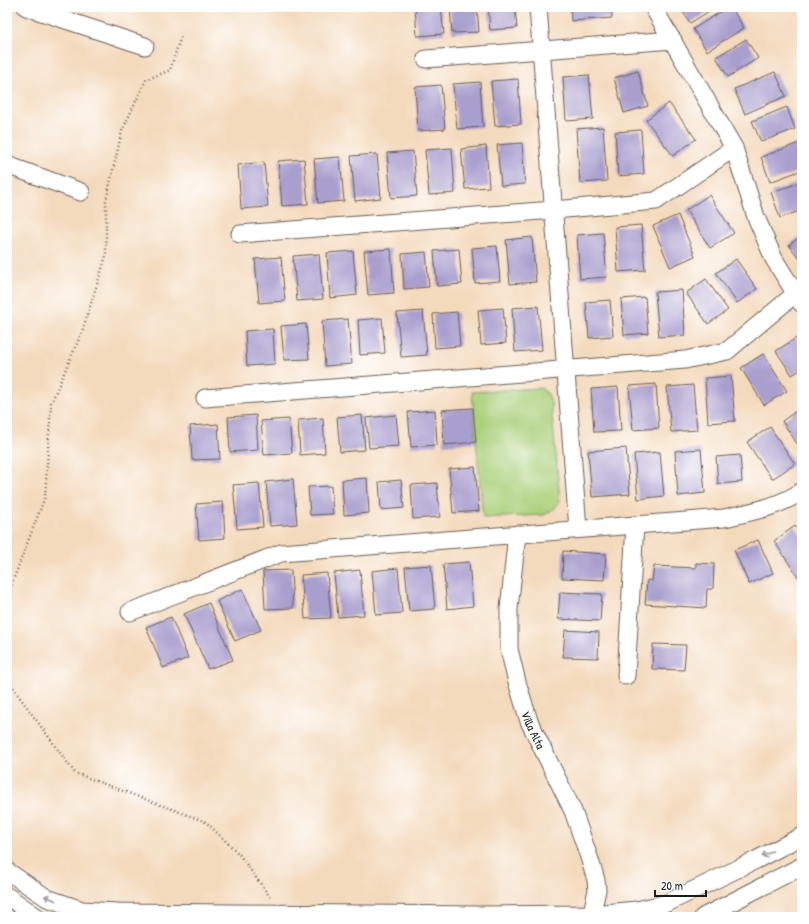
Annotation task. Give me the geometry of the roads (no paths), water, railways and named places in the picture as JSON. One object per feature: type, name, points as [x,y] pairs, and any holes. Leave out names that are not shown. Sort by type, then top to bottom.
[{"type":"street","points":[[538,7],[578,529]]},
{"type":"street","points":[[205,398],[685,360],[727,351],[799,299],[774,259],[756,217],[734,148],[653,7]]},
{"type":"street","points":[[35,8],[145,46]]},
{"type":"street","points":[[426,59],[673,40]]},
{"type":"street","points":[[240,234],[656,201],[734,148]]},
{"type":"street","points":[[7,165],[81,192]]},
{"type":"street","points":[[130,612],[281,553],[724,518],[763,510],[793,497],[802,491]]},
{"type":"street","points":[[626,676],[635,525]]},
{"type":"street","name":"Villa Alta","points":[[517,534],[509,609],[509,649],[529,721],[573,811],[589,856],[596,880],[597,890],[592,915]]},
{"type":"street","points":[[7,871],[48,898],[82,910],[201,915],[592,915],[637,910],[668,903],[802,836]]},
{"type":"street","points":[[703,917],[802,866]]},
{"type":"street","points":[[7,896],[37,917]]}]
